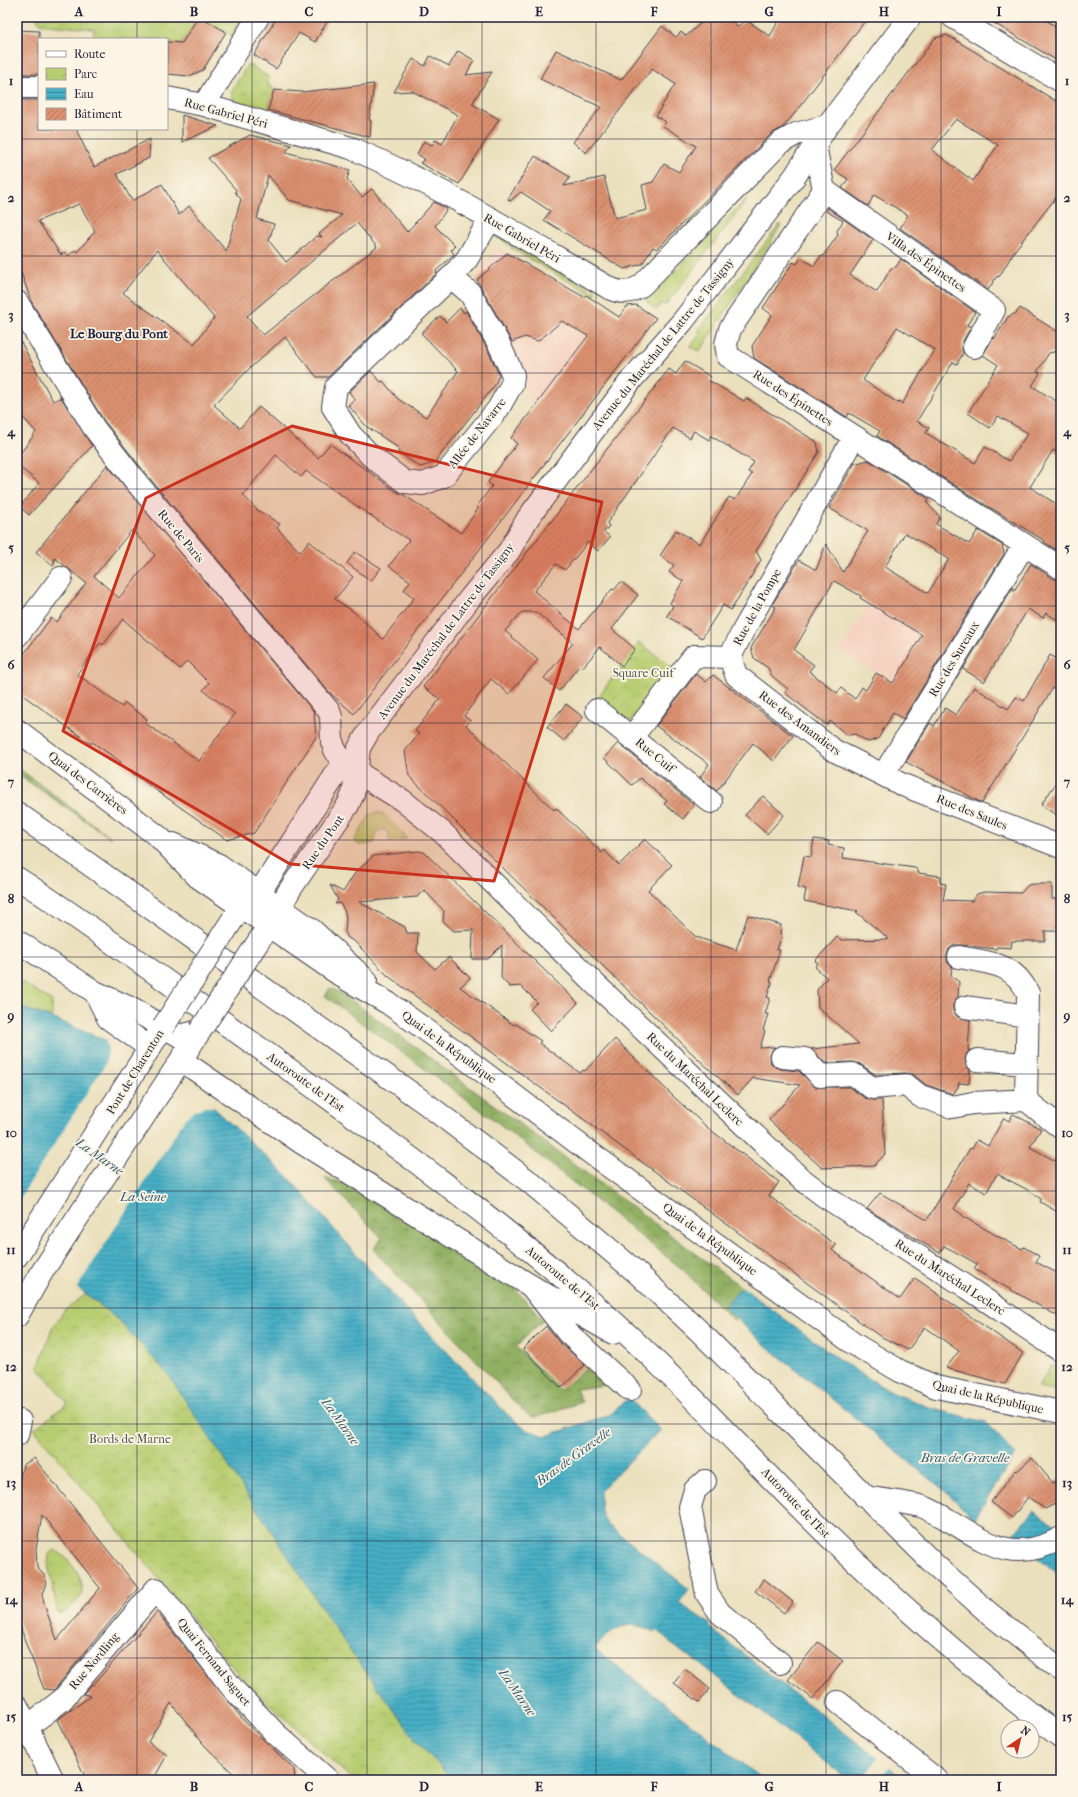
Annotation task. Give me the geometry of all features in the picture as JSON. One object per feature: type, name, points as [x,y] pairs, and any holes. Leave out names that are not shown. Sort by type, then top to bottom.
[{"type":"main road","points":[[204,105],[258,17]]},
{"type":"main road","name":"Avenue du Maréchal de Lattre de Tassigny","points":[[351,768],[359,748],[369,732],[471,597],[509,551],[528,518],[632,378],[693,309],[796,176],[827,126],[910,17]]},
{"type":"main road","points":[[953,17],[1061,81]]},
{"type":"main road","points":[[17,87],[38,88]]},
{"type":"main road","name":"Rue Gabriel Péri","points":[[168,98],[204,105],[352,148],[399,169],[490,219],[609,288],[617,292],[626,293],[642,285],[780,143],[796,134],[827,126]]},
{"type":"main road","points":[[815,146],[824,190]]},
{"type":"main road","name":"Villa des Épinettes","points":[[824,190],[994,310],[974,347]]},
{"type":"main road","name":"Rue des Épinettes","points":[[824,190],[730,329],[726,344],[728,356],[854,438],[1061,568]]},
{"type":"main road","name":"Allée de Navarre","points":[[451,277],[470,293],[499,344],[512,375],[512,384],[498,409],[444,476],[423,484],[405,482],[372,457],[350,434],[333,407],[336,387],[468,259],[490,219]]},
{"type":"main road","name":"Rue de Paris","points":[[17,302],[94,428],[147,496],[329,711],[331,717],[332,742],[335,750],[351,768]]},
{"type":"main road","name":"Rue de la Pompe","points":[[632,737],[694,656],[730,657],[743,631],[854,438]]},
{"type":"main road","name":"Rue des Sureaux","points":[[884,774],[1024,545]]},
{"type":"main road","points":[[17,636],[61,578]]},
{"type":"main road","name":"Rue des Amandiers","points":[[730,657],[736,675],[833,750],[884,774]]},
{"type":"main road","name":"Rue Cuif","points":[[597,710],[712,802]]},
{"type":"main road","name":"Quai des Carrières","points":[[17,730],[159,837],[198,877],[238,913],[270,924]]},
{"type":"main road","name":"Rue du Pont","points":[[259,893],[340,768],[351,768],[353,794],[348,805],[288,891],[270,924]]},
{"type":"main road","name":"Rue du Maréchal Leclerc","points":[[351,768],[402,800],[442,832],[595,984],[799,1177],[824,1196],[968,1288],[1061,1351]]},
{"type":"main road","name":"Rue des Saules","points":[[884,774],[903,784],[1061,847]]},
{"type":"main road","points":[[17,813],[482,1144],[531,1183],[587,1229],[697,1329],[747,1377],[865,1498],[935,1565],[990,1614],[1061,1670]]},
{"type":"main road","name":"Quai des Carrières","points":[[159,837],[219,865],[259,893]]},
{"type":"main road","name":"Autoroute de l’Est","points":[[17,878],[74,916],[368,1126],[506,1230],[581,1293],[653,1358],[710,1414],[842,1550],[894,1598],[956,1654],[1061,1737]]},
{"type":"main road","name":"Pont de Charenton","points":[[17,1316],[42,1272],[181,1060],[181,1031],[238,913],[259,893]]},
{"type":"main road","name":"Quai de la République","points":[[259,893],[270,924],[312,930],[358,972],[388,1003],[454,1050],[592,1154],[854,1344],[900,1371],[936,1387],[1061,1412]]},
{"type":"main road","points":[[17,895],[74,916]]},
{"type":"main road","name":"Pont de Charenton","points":[[17,1256],[150,1048],[181,1031],[270,924]]},
{"type":"main road","points":[[17,941],[88,987],[181,1031]]},
{"type":"main road","points":[[959,957],[1002,966],[1023,982],[1028,993],[1026,1100]]},
{"type":"main road","points":[[88,987],[108,1018],[150,1048]]},
{"type":"main road","points":[[964,1007],[1028,1016]]},
{"type":"main road","points":[[782,1057],[805,1059],[820,1076],[853,1074],[872,1088],[906,1085],[920,1096],[952,1107],[973,1103],[1026,1100],[1061,1128]]},
{"type":"main road","points":[[181,1060],[302,1143],[531,1286],[653,1358]]},
{"type":"main road","points":[[977,1060],[1027,1064]]},
{"type":"main road","points":[[531,1286],[568,1333],[630,1390]]},
{"type":"main road","points":[[705,1481],[695,1490],[690,1507],[707,1594],[720,1613],[780,1662]]},
{"type":"main road","points":[[865,1498],[925,1508],[987,1542],[1011,1550],[1025,1550],[1040,1547],[1061,1538]]},
{"type":"main road","name":"Rue Nordling","points":[[27,1727],[62,1700],[156,1589]]},
{"type":"main road","name":"Quai Fernand Saguet","points":[[156,1589],[233,1689],[276,1734],[328,1780]]},
{"type":"main road","points":[[838,1702],[937,1780]]},
{"type":"main road","points":[[17,1706],[52,1780]]},
{"type":"highlighted area","points":[[292,426],[602,502],[563,660],[494,881],[290,864],[63,731],[146,498]]},
{"type":"shaded area","points":[[495,246],[584,297],[586,295],[598,303],[588,336],[539,401],[530,402],[507,345],[476,277],[485,259],[489,258]]},
{"type":"shaded area","points":[[936,598],[966,616],[917,697],[840,651],[869,603]]},
{"type":"green space","points":[[36,17],[198,17],[182,43],[168,42],[168,38],[117,38],[93,36],[94,29],[46,25],[40,23]]},
{"type":"green space","points":[[201,17],[243,17],[232,36]]},
{"type":"green space","points":[[248,64],[269,77],[268,85],[274,90],[268,110],[234,101],[231,92]]},
{"type":"green space","points":[[746,199],[747,200],[665,306],[662,303],[656,310],[646,301]]},
{"type":"green space","points":[[780,224],[781,225],[770,243],[700,351],[690,347],[701,333],[698,331]]},
{"type":"green space","points":[[496,234],[596,292],[594,296],[511,248],[512,246],[495,236]]},
{"type":"green space","name":"Square Cuif","points":[[639,642],[674,669],[633,721],[623,721],[596,700]]},
{"type":"green space","points":[[17,767],[111,838],[17,774]]},
{"type":"green space","points":[[377,812],[383,814],[407,838],[391,842],[389,840],[389,833],[385,830],[380,830],[376,835],[374,843],[359,845],[354,841],[370,815]]},
{"type":"green space","points":[[17,979],[52,1001],[52,1018],[17,1006]]},
{"type":"green space","points":[[330,988],[343,994],[759,1300],[734,1321],[682,1269],[497,1122],[325,996]]},
{"type":"green space","points":[[324,1178],[344,1183],[512,1285],[543,1320],[516,1347],[561,1390],[586,1367],[613,1384],[576,1389],[582,1402],[537,1417],[531,1417],[521,1409],[373,1249],[382,1238]]},
{"type":"green space","name":"Bords de Marne","points":[[86,1294],[118,1320],[168,1374],[347,1646],[419,1744],[453,1780],[353,1780],[244,1681],[34,1429],[68,1403],[38,1368],[52,1329],[63,1312]]},
{"type":"green space","points":[[1052,1365],[1061,1371],[1061,1392],[1038,1387]]},
{"type":"green space","points":[[54,1550],[70,1562],[79,1576],[82,1589],[78,1600],[64,1613],[58,1613],[48,1564],[49,1554]]},
{"type":"water","name":"La Seine","points":[[17,1006],[52,1018],[103,1039],[212,1106],[286,1175],[400,1303],[508,1415],[526,1430],[546,1436],[611,1414],[629,1398],[661,1430],[600,1491],[601,1509],[603,1517],[608,1525],[689,1589],[679,1603],[710,1624],[709,1627],[905,1780],[849,1780],[688,1655],[670,1643],[671,1641],[657,1630],[655,1632],[646,1628],[629,1625],[614,1630],[601,1641],[595,1649],[764,1780],[453,1780],[419,1744],[347,1646],[168,1374],[118,1320],[86,1294],[17,1243]]},
{"type":"water","name":"Bras de Gravelle","points":[[742,1287],[841,1361],[891,1392],[934,1409],[986,1422],[1015,1454],[974,1520],[950,1495],[764,1344],[724,1307]]},
{"type":"water","points":[[1034,1510],[1061,1530],[1061,1576],[1010,1537]]},
{"type":"pier","points":[[105,1038],[216,1107],[204,1107],[194,1111],[185,1119],[76,1289],[17,1245],[17,1203],[106,1063],[108,1050]]},
{"type":"pier","points":[[879,1757],[890,1766],[878,1780],[861,1780]]},
{"type":"building","points":[[198,17],[201,17],[226,32],[203,70],[189,76],[168,74],[168,42],[182,43]]},
{"type":"building","points":[[272,17],[330,17],[315,42],[299,33],[276,69],[254,55],[276,19]]},
{"type":"building","points":[[708,17],[730,17],[737,27],[746,20],[770,36],[781,17],[868,17],[782,128],[771,134],[657,249],[653,247],[642,264],[624,269],[544,220],[550,211],[521,192],[510,201],[508,199],[535,156],[570,177],[564,186],[604,177],[615,218],[647,210],[642,185],[653,182],[664,164],[679,172],[696,146],[663,126],[666,122],[656,116],[675,84],[652,69],[586,153],[573,142],[601,107],[540,79],[556,50],[621,80],[662,26],[676,37],[681,32],[686,36]]},
{"type":"building","points":[[984,17],[1040,17],[1061,29],[1061,63]]},
{"type":"building","points":[[17,30],[39,31],[38,74],[17,74]]},
{"type":"building","points":[[947,35],[1061,104],[1061,191],[1015,250],[999,277],[997,276],[988,290],[900,228],[908,215],[874,195],[868,206],[842,188],[848,179],[834,170],[935,38]],"holes":[[[956,119],[998,145],[973,181],[932,150]]]},
{"type":"building","points":[[458,51],[474,60],[466,75],[492,72],[472,104],[499,119],[459,184],[420,163],[425,159],[417,154],[424,141],[432,145],[435,140],[442,144],[458,115],[412,91],[394,92],[413,59],[425,66],[430,56],[449,66]]},
{"type":"building","points":[[374,84],[369,120],[371,121],[370,137],[268,110],[274,90],[302,92]]},
{"type":"building","points":[[17,100],[38,100],[38,130],[76,130],[94,167],[150,139],[149,158],[117,174],[132,201],[162,184],[179,215],[189,206],[226,251],[241,199],[235,192],[236,190],[208,158],[250,135],[291,145],[286,152],[350,170],[347,179],[362,197],[372,189],[407,232],[434,202],[447,209],[435,226],[455,246],[451,250],[454,254],[436,271],[437,273],[328,377],[317,377],[285,337],[251,367],[214,405],[240,428],[259,407],[318,458],[330,444],[397,492],[404,495],[461,533],[478,509],[477,506],[492,486],[488,482],[517,444],[511,438],[588,336],[562,321],[538,341],[525,337],[512,342],[477,280],[507,253],[584,297],[586,295],[619,317],[627,306],[636,305],[656,318],[354,714],[329,692],[147,475],[104,421],[32,303],[17,262]],"holes":[[[268,175],[289,200],[342,215],[319,234],[322,237],[317,236],[286,262],[269,241],[274,224],[257,219]],[[79,204],[95,231],[77,252],[75,250],[68,256],[64,252],[61,255],[38,221]],[[357,223],[377,247],[263,335],[247,316]],[[157,250],[214,318],[194,344],[123,293]],[[276,455],[301,477],[306,471],[409,540],[389,566],[410,581],[404,590],[414,598],[383,639],[354,612],[335,599],[353,577],[309,541],[300,552],[277,528],[280,524],[257,510],[243,495]]]},
{"type":"building","points":[[182,115],[218,126],[182,142]]},
{"type":"building","points":[[828,208],[873,240],[850,275],[877,292],[891,268],[896,267],[901,259],[975,312],[967,325],[971,327],[963,341],[963,353],[957,364],[953,362],[917,421],[929,428],[926,433],[975,463],[985,447],[1009,461],[1028,433],[998,416],[990,428],[968,413],[998,365],[983,355],[993,338],[994,339],[1008,317],[1016,313],[1020,308],[1058,332],[1058,351],[1049,353],[1037,372],[1040,373],[1032,386],[1061,404],[1061,454],[1053,450],[1030,487],[1061,507],[1061,553],[1044,542],[1045,541],[877,436],[880,431],[849,413],[847,417],[754,358],[752,346],[772,315],[763,308],[793,262],[797,264],[801,258],[814,266],[838,235],[837,231],[843,221],[826,211]],"holes":[[[897,327],[935,350],[902,404],[899,401],[898,403],[863,380]]]},
{"type":"building","points":[[460,308],[464,313],[466,311],[488,350],[499,375],[495,385],[434,463],[420,467],[398,452],[400,449],[366,426],[348,405],[355,400],[349,392],[371,371],[381,382],[383,381],[398,399],[426,417],[458,371],[421,333],[440,316],[446,322]]},
{"type":"building","points":[[17,335],[53,401],[60,398],[60,396],[92,446],[29,515],[20,507],[39,483],[17,465],[17,458],[36,432],[17,411]]},
{"type":"building","points":[[685,361],[711,377],[708,380],[744,401],[746,398],[817,442],[819,452],[756,551],[761,560],[731,610],[723,605],[702,638],[667,616],[673,606],[670,603],[683,581],[669,572],[674,565],[660,556],[676,530],[700,544],[729,497],[735,500],[752,474],[748,472],[754,462],[711,436],[709,440],[694,431],[690,438],[673,428],[607,523],[609,526],[604,532],[610,537],[598,551],[588,542],[565,570],[556,564],[534,591],[579,629],[612,589],[614,590],[621,582],[638,595],[612,629],[635,649],[622,666],[600,647],[582,668],[579,666],[559,691],[544,678],[573,643],[536,612],[522,612],[505,631],[538,660],[509,694],[491,679],[464,716],[471,721],[466,725],[554,810],[556,808],[602,853],[604,850],[619,865],[645,839],[672,865],[648,890],[696,937],[736,950],[748,915],[781,925],[780,934],[782,935],[777,950],[780,950],[770,981],[772,982],[767,997],[770,998],[765,1014],[768,1014],[763,1030],[765,1031],[760,1048],[775,1047],[770,1056],[771,1063],[775,1067],[799,1071],[815,1087],[849,1087],[865,1098],[882,1100],[885,1154],[874,1166],[822,1168],[769,1120],[800,1085],[753,1078],[738,1095],[697,1058],[409,776],[405,751],[419,734],[415,731],[440,699],[423,687],[669,369],[676,374]]},
{"type":"building","points":[[868,460],[929,499],[927,503],[940,517],[936,524],[969,544],[978,530],[1002,545],[1004,554],[903,719],[893,713],[878,739],[868,742],[855,734],[847,735],[830,721],[827,725],[785,693],[788,689],[772,676],[768,668],[754,658],[751,648],[776,607],[772,605],[799,560],[816,570],[826,544],[843,572],[868,531],[829,508],[854,464]],"holes":[[[905,533],[949,559],[928,593],[885,567]],[[834,581],[861,596],[860,598],[922,635],[893,683],[876,673],[866,690],[862,687],[855,699],[841,688],[837,693],[809,671],[814,665],[794,650]]]},
{"type":"building","points":[[107,465],[314,712],[316,737],[254,833],[227,840],[119,764],[121,762],[92,742],[91,744],[17,691],[17,663],[51,618],[57,622],[86,583],[55,558],[53,566],[36,552]],"holes":[[[132,530],[155,555],[119,598],[94,576]],[[123,619],[180,669],[187,661],[209,683],[203,690],[235,714],[199,761],[145,723],[147,719],[125,703],[122,707],[77,674],[100,643],[103,645]]]},
{"type":"building","points":[[355,552],[381,568],[371,581],[347,563]]},
{"type":"building","points":[[1031,564],[1054,579],[1061,580],[1061,622],[1046,613],[1043,618],[1028,609],[984,682],[963,669],[1013,587],[1014,591]]},
{"type":"building","points":[[1050,655],[1061,661],[1061,686],[1056,683],[982,803],[906,762],[930,723],[934,726],[945,708],[956,715],[974,687],[1008,709],[1016,697],[1024,701]]},
{"type":"building","points":[[696,674],[706,682],[713,675],[793,736],[774,761],[753,743],[717,791],[700,777],[709,764],[656,726]]},
{"type":"building","points":[[566,704],[583,717],[564,741],[547,727]]},
{"type":"building","points":[[618,743],[694,805],[683,819],[664,804],[667,801],[640,778],[632,785],[604,758]]},
{"type":"building","points":[[1061,776],[1061,818],[1041,805]]},
{"type":"building","points":[[763,796],[784,815],[767,834],[745,815]]},
{"type":"building","points":[[814,839],[829,841],[828,845],[844,848],[843,858],[915,868],[918,870],[918,873],[941,876],[940,883],[946,884],[943,900],[972,901],[977,894],[984,892],[1021,893],[1028,885],[1034,884],[1052,884],[1052,899],[1061,899],[1061,931],[1045,931],[1045,941],[1012,941],[1011,948],[997,947],[996,949],[954,945],[949,949],[947,962],[952,967],[951,976],[959,982],[958,997],[953,1005],[953,1011],[958,1017],[970,1020],[968,1050],[970,1050],[965,1059],[966,1066],[970,1070],[969,1084],[959,1083],[953,1094],[926,1085],[914,1075],[905,1073],[876,1075],[860,1064],[853,1062],[825,1063],[811,1049],[859,1044],[818,1007],[817,990],[827,978],[815,967],[818,963],[815,961],[837,937],[842,940],[889,939],[856,912],[858,911],[804,901],[806,889],[798,887],[804,856],[811,857]]},
{"type":"building","points":[[418,851],[424,852],[578,1003],[551,1031],[530,1009],[537,1002],[521,986],[510,987],[501,978],[502,945],[488,959],[472,959],[473,930],[454,931],[443,921],[444,911],[424,890],[417,897],[359,902],[405,927],[407,933],[418,933],[417,952],[435,969],[449,957],[470,978],[460,987],[514,1025],[516,1024],[541,1041],[539,1043],[580,1073],[583,1070],[585,1071],[615,1039],[708,1128],[779,1182],[769,1196],[836,1245],[832,1250],[900,1299],[915,1278],[1023,1353],[1005,1384],[946,1368],[959,1351],[925,1327],[908,1350],[878,1335],[388,976],[355,942],[348,938],[345,932],[345,912],[340,903],[335,904],[338,900],[330,885],[343,892],[355,873],[373,856]]},
{"type":"building","points":[[1013,1114],[1041,1129],[1030,1147],[1061,1164],[1061,1214],[1040,1202],[1041,1199],[1028,1190],[997,1174],[986,1193],[969,1183],[954,1209],[963,1215],[962,1216],[1001,1238],[1022,1249],[1024,1247],[1039,1256],[1036,1262],[1061,1275],[1061,1318],[974,1269],[977,1264],[963,1256],[944,1246],[940,1253],[867,1209],[880,1193],[927,1220],[970,1148],[972,1149],[977,1140],[988,1146],[1004,1118],[1009,1121]]},
{"type":"building","points":[[546,1326],[559,1342],[585,1365],[561,1388],[523,1349]]},
{"type":"building","points":[[34,1458],[138,1588],[54,1690],[44,1689],[26,1644],[17,1615],[17,1491],[23,1465]],"holes":[[[42,1515],[100,1588],[57,1640],[42,1594],[46,1583],[45,1576],[37,1568],[36,1549]]]},
{"type":"building","points":[[1032,1458],[1053,1483],[1061,1479],[1061,1501],[1045,1509],[1028,1497],[1012,1518],[991,1502],[1016,1470],[1017,1471]]},
{"type":"building","points":[[764,1579],[793,1602],[784,1613],[755,1591]]},
{"type":"building","points":[[157,1612],[244,1721],[294,1769],[295,1780],[240,1780],[205,1746],[171,1703],[148,1742],[167,1755],[153,1780],[87,1780],[57,1720],[91,1696],[83,1694],[92,1684],[93,1685]]},
{"type":"building","points":[[818,1642],[843,1661],[813,1699],[788,1680]]},
{"type":"building","points":[[685,1669],[710,1689],[699,1702],[674,1683]]},
{"type":"district","name":"Le Bourg du Pont","points":[[119,333]]},
{"type":"water label","name":"La Marne","points":[[100,1156]]},
{"type":"water label","name":"La Marne","points":[[341,1421]]},
{"type":"water label","name":"La Marne","points":[[518,1692]]}]
